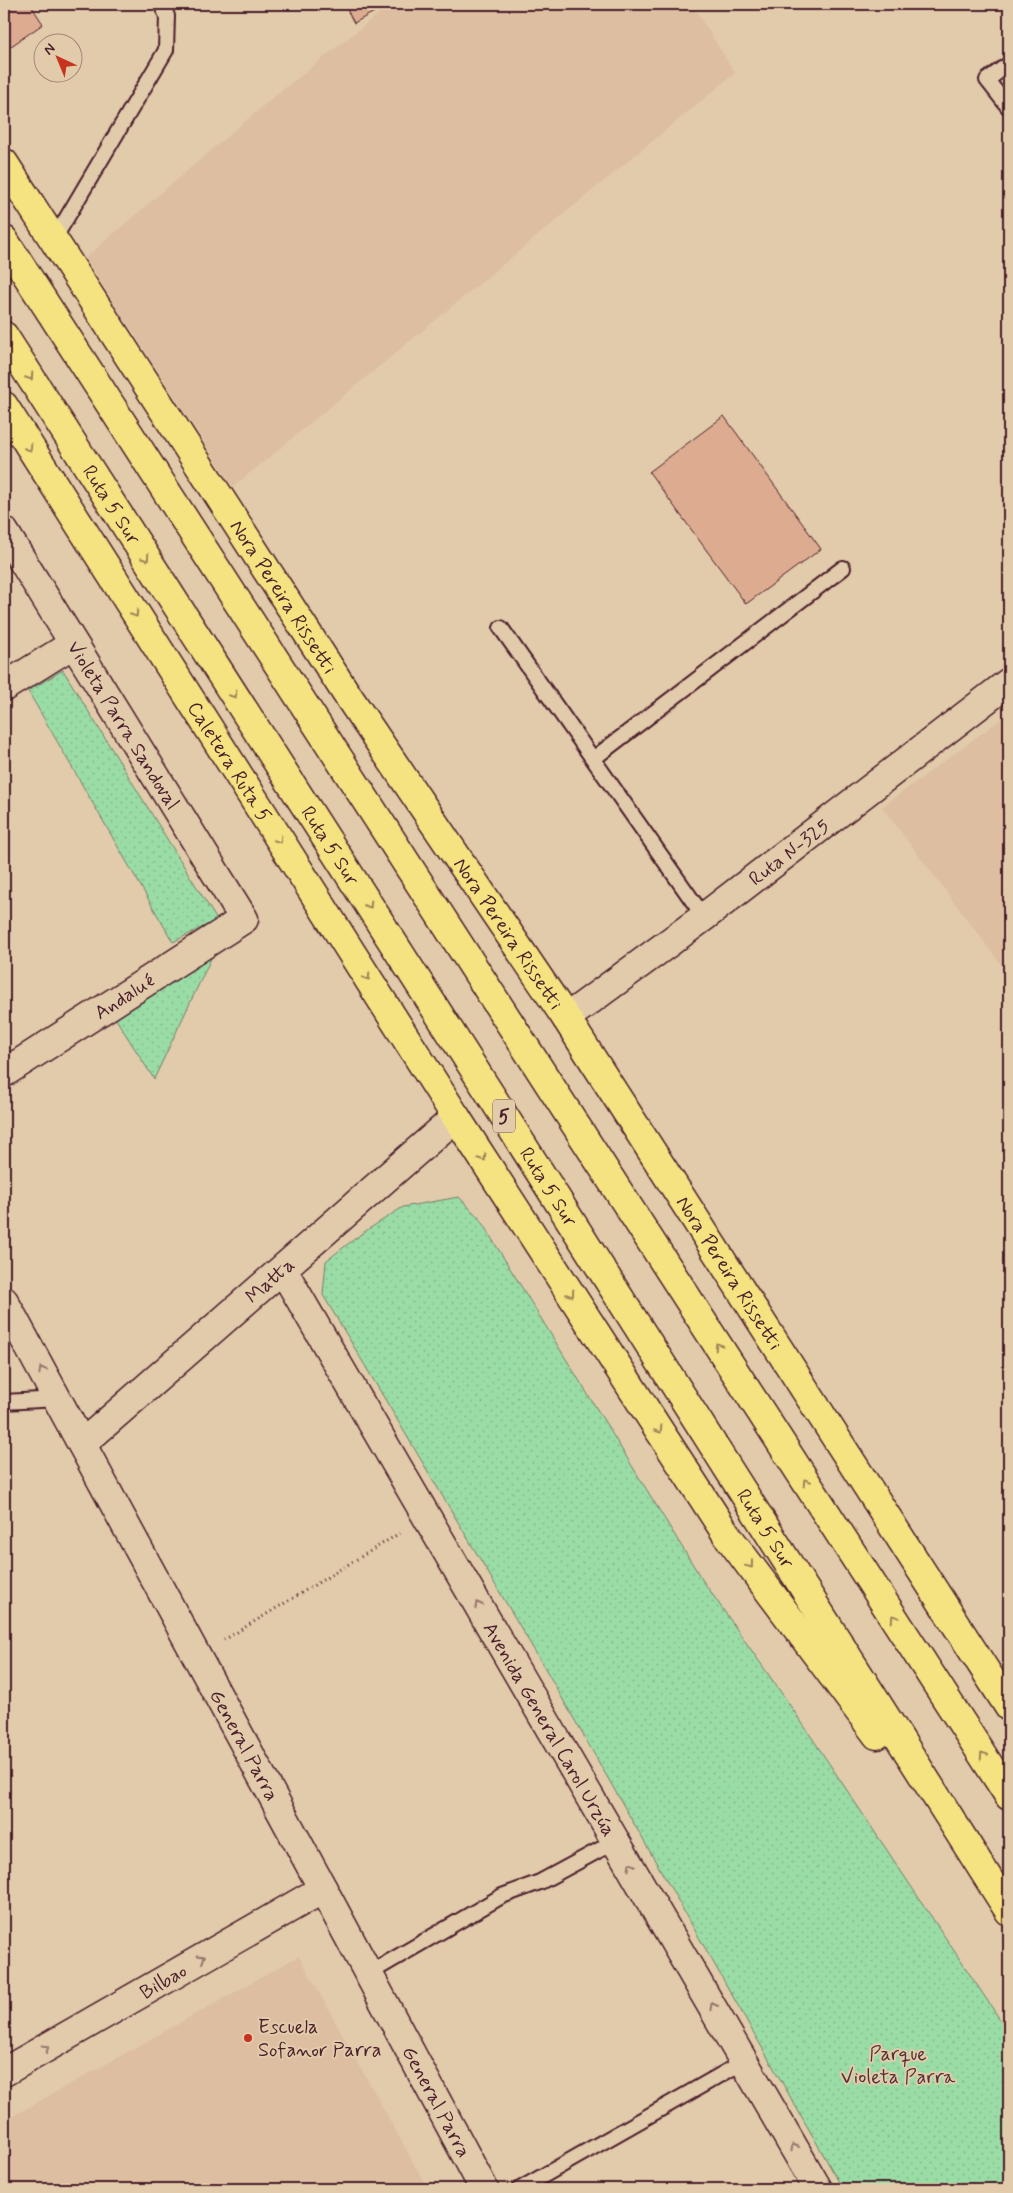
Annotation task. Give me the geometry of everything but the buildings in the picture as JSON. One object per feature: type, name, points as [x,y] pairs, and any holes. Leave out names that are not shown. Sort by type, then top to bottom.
[{"type":"main road","name":"Nora Pereira Rissetti","points":[[4,163],[346,693],[566,1018],[1009,1707]]},
{"type":"main road","points":[[4,240],[1009,1796]]},
{"type":"main road","name":"Ruta 5 Sur","points":[[4,336],[492,1097],[1005,1905]]},
{"type":"main road","name":"Caletera Ruta 5","points":[[4,406],[456,1117],[727,1535],[1005,1905]]},
{"type":"street","name":"Violeta Parra Sandoval","points":[[4,531],[72,644],[244,919]]},
{"type":"street","points":[[4,686],[72,644]]},
{"type":"street","name":"Ruta N-325","points":[[566,1018],[704,917],[1009,682]]},
{"type":"street","name":"Andalué","points":[[4,1073],[244,919]]},
{"type":"street","name":"Matta","points":[[82,1444],[456,1117]]},
{"type":"street","name":"Avenida General Carol Urzúa","points":[[283,1270],[818,2189]]},
{"type":"street","name":"General Parra","points":[[4,1301],[484,2189]]},
{"type":"street","name":"Bilbao","points":[[4,2072],[323,1889]]},
{"type":"lane","points":[[53,241],[166,50],[167,16],[160,4]]},
{"type":"lane","points":[[1009,64],[987,80],[1009,108]]},
{"type":"lane","points":[[593,759],[843,568]]},
{"type":"lane","points":[[500,628],[704,917]]},
{"type":"lane","points":[[4,1402],[58,1399]]},
{"type":"lane","points":[[368,1974],[502,1896],[540,1882],[616,1841]]},
{"type":"lane","points":[[520,2189],[745,2061]]},
{"type":"path","points":[[197,1656],[427,1517]]},
{"type":"shaded area","points":[[391,4],[692,4],[735,73],[233,487],[85,258],[270,100]]},
{"type":"shaded area","points":[[1009,713],[1009,975],[882,807]]},
{"type":"shaded area","name":"Escuela Sofanor Parra","points":[[299,1956],[428,2189],[4,2189],[4,2121]]},
{"type":"green space","points":[[63,670],[217,920],[173,942],[28,691]]},
{"type":"green space","points":[[216,948],[154,1079],[114,1016]]},
{"type":"green space","name":"Parque Violeta Parra","points":[[459,1197],[479,1218],[703,1581],[794,1711],[1009,2033],[1009,2189],[843,2189],[546,1670],[323,1295],[326,1261],[361,1234],[403,1207]]},
{"type":"place","name":"Escuela Sofanor Parra","points":[[248,2038]]}]
